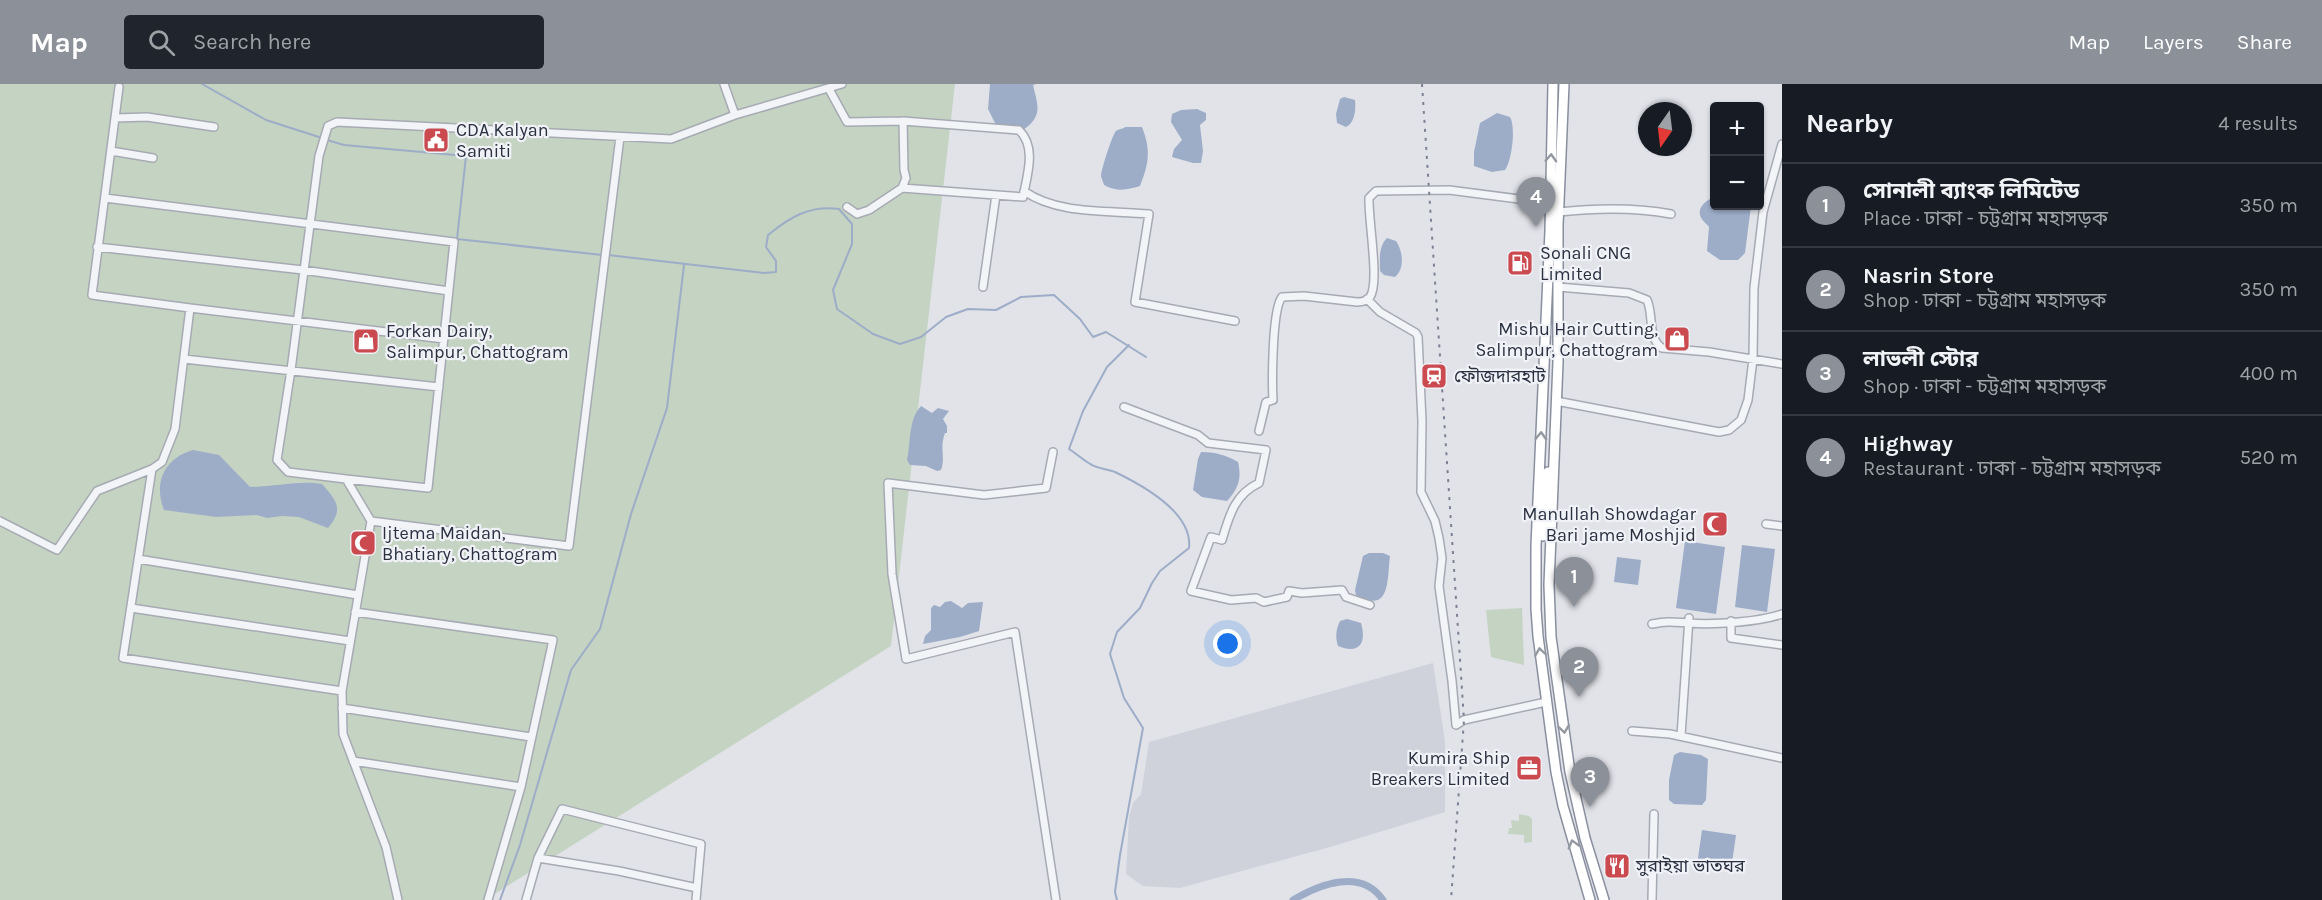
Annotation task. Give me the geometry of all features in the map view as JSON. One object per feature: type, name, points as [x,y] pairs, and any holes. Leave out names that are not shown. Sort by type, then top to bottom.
[{"type":"highway","points":[[1553,84],[1535,585],[1546,702],[1563,806],[1590,900]]},
{"type":"highway","points":[[1564,84],[1549,585],[1551,637],[1570,772],[1585,838],[1604,900]]},
{"type":"highway","points":[[1535,585],[1542,552],[1550,443],[1555,417]]},
{"type":"street","points":[[724,84],[735,115]]},
{"type":"street","points":[[105,198],[309,225],[454,242],[428,488],[288,472],[277,460],[291,370],[303,270],[309,225],[319,156],[328,126],[337,122],[671,139],[735,115],[842,84]]},
{"type":"street","points":[[119,87],[92,295],[444,339]]},
{"type":"street","points":[[829,89],[847,122],[903,121],[1019,130],[1025,135],[1030,156],[1023,198],[902,188]]},
{"type":"street","points":[[115,118],[147,117],[214,127]]},
{"type":"street","points":[[847,207],[857,214],[869,210],[902,188],[906,178],[903,121]]},
{"type":"street","points":[[371,521],[568,546],[620,137]]},
{"type":"street","points":[[1556,401],[1719,432],[1729,430],[1741,420],[1745,412],[1753,359],[1754,288],[1763,212],[1782,144]]},
{"type":"street","points":[[111,151],[153,158]]},
{"type":"street","points":[[1259,431],[1266,402],[1273,400],[1275,321],[1278,301],[1282,297],[1290,296],[1347,302],[1364,302],[1367,299],[1373,288],[1374,271],[1369,198],[1376,191],[1449,190],[1550,202]]},
{"type":"street","points":[[1024,192],[1035,200],[1077,209],[1149,214],[1135,302],[1234,321]]},
{"type":"street","points":[[983,287],[996,195]]},
{"type":"street","points":[[1559,212],[1620,208],[1671,214]]},
{"type":"street","points":[[98,248],[303,270],[448,291]]},
{"type":"street","points":[[1558,287],[1629,293],[1647,300],[1650,306],[1653,337],[1656,344],[1662,348],[1782,364]]},
{"type":"street","points":[[1367,299],[1380,312],[1416,333],[1418,338],[1422,421],[1421,492],[1435,521],[1442,558],[1439,586],[1452,681],[1455,725],[1464,720],[1546,702]]},
{"type":"street","points":[[0,521],[57,550],[97,491],[162,462],[175,429],[190,308]]},
{"type":"street","points":[[184,359],[439,387]]},
{"type":"street","points":[[1124,407],[1198,435],[1208,443],[1266,450],[1259,483],[1250,487],[1231,507],[1222,540],[1211,537],[1191,591],[1232,600],[1256,598],[1264,602],[1287,597],[1289,591],[1302,593],[1341,590],[1346,597],[1370,605]]},
{"type":"street","points":[[1053,452],[1046,488],[984,495],[888,483],[892,574],[906,659],[1015,632],[1056,900]]},
{"type":"street","points":[[152,468],[123,658],[342,691]]},
{"type":"street","points":[[346,479],[371,521],[342,691],[343,734],[386,847],[398,900]]},
{"type":"street","points":[[1766,525],[1782,526]]},
{"type":"street","points":[[138,559],[358,595]]},
{"type":"street","points":[[131,608],[350,641]]},
{"type":"street","points":[[355,612],[553,640],[521,787],[488,900]]},
{"type":"street","points":[[1652,624],[1673,620],[1767,619],[1782,614]]},
{"type":"street","points":[[1681,736],[1689,620]]},
{"type":"street","points":[[1731,621],[1731,638],[1782,645]]},
{"type":"street","points":[[342,708],[531,737]]},
{"type":"street","points":[[1632,731],[1681,736],[1782,758]]},
{"type":"street","points":[[353,761],[521,787]]},
{"type":"street","points":[[526,900],[538,858],[562,809],[701,844],[696,900]]},
{"type":"street","points":[[1652,900],[1654,814]]},
{"type":"street","points":[[538,858],[619,871],[697,888]]},
{"type":"shaded area","points":[[1433,663],[1445,741],[1445,812],[1330,847],[1180,888],[1143,886],[1126,874],[1129,817],[1133,803],[1141,794],[1149,742]]},
{"type":"green space","points":[[0,84],[955,84],[891,646],[485,900],[0,900]]},
{"type":"green space","points":[[1522,608],[1524,665],[1491,657],[1486,610]]},
{"type":"green space","points":[[1519,814],[1532,819],[1532,842],[1524,843],[1524,835],[1508,834],[1509,828],[1512,828],[1511,820],[1519,821]]},
{"type":"water","points":[[990,84],[1036,84],[1033,85],[1037,110],[1034,120],[1023,130],[996,125],[988,109]]},
{"type":"water","points":[[1344,97],[1355,100],[1353,119],[1346,127],[1337,123],[1336,114],[1340,99]]},
{"type":"water","points":[[1197,109],[1206,113],[1206,120],[1200,125],[1203,151],[1201,163],[1193,163],[1172,157],[1174,149],[1182,140],[1171,122],[1172,114],[1181,110]]},
{"type":"water","points":[[1497,113],[1510,117],[1513,128],[1512,144],[1510,159],[1505,170],[1492,172],[1474,166],[1474,152],[1480,123]]},
{"type":"water","points":[[1125,127],[1142,127],[1148,150],[1147,163],[1140,186],[1118,189],[1104,185],[1101,176],[1114,133]]},
{"type":"water","points":[[1709,200],[1710,210],[1750,210],[1745,253],[1738,260],[1720,260],[1707,251],[1709,227],[1700,215],[1700,209]]},
{"type":"water","points":[[1387,238],[1396,241],[1401,255],[1402,265],[1395,277],[1384,275],[1380,271],[1381,249]]},
{"type":"water","points":[[921,406],[932,413],[938,408],[949,411],[943,419],[947,426],[947,433],[943,439],[941,470],[910,465],[907,460],[912,424]]},
{"type":"water","points":[[193,450],[219,455],[250,487],[322,484],[335,500],[336,515],[328,528],[299,517],[267,518],[257,515],[216,517],[164,510],[160,490],[164,472],[175,459]]},
{"type":"water","points":[[1201,452],[1220,454],[1238,462],[1240,474],[1238,483],[1227,501],[1202,497],[1193,490]]},
{"type":"water","points":[[1685,541],[1725,547],[1716,614],[1676,608]]},
{"type":"water","points":[[1742,545],[1775,549],[1767,612],[1735,607]]},
{"type":"water","points":[[1369,553],[1383,553],[1390,556],[1385,592],[1376,601],[1356,595],[1355,590],[1363,556]]},
{"type":"water","points":[[1617,557],[1641,560],[1638,585],[1614,582]]},
{"type":"water","points":[[951,601],[962,608],[968,603],[983,602],[979,631],[923,644],[925,636],[931,630],[931,608],[934,605],[940,607],[945,602]]},
{"type":"water","points":[[1347,619],[1361,623],[1362,641],[1356,648],[1338,646],[1336,636],[1340,621]]},
{"type":"water","points":[[1680,752],[1701,755],[1708,759],[1706,800],[1702,805],[1674,804],[1669,800],[1669,780],[1674,755]]},
{"type":"water","points":[[1702,830],[1736,835],[1731,870],[1697,865]]},
{"type":"waterway","points":[[202,84],[266,120],[322,138]]},
{"type":"waterway","points":[[327,140],[344,145],[466,156],[457,239],[602,255]]},
{"type":"waterway","points":[[608,255],[764,273],[776,272],[776,261],[766,247],[768,235],[801,214],[819,209],[839,209],[852,224],[852,244],[833,290],[837,309],[873,334],[900,344],[921,337],[946,317],[968,309],[996,310],[1021,297],[1054,295],[1080,319],[1093,337],[1106,332],[1146,357]]},
{"type":"waterway","points":[[500,900],[520,845],[571,670],[600,629],[631,514],[667,408],[684,265]]},
{"type":"waterway","points":[[1117,900],[1115,892],[1120,855],[1143,728],[1124,698],[1110,654],[1117,632],[1140,608],[1160,571],[1189,548],[1188,535],[1183,523],[1164,502],[1139,484],[1115,472],[1092,465],[1069,449],[1083,411],[1107,367],[1129,345]]},
{"type":"waterway","points":[[1293,900],[1315,889],[1340,882],[1363,884],[1374,890],[1383,900]]},
{"type":"railway","points":[[1422,84],[1464,720],[1451,900]]},
{"type":"place","name":"CDA Kalyan Samiti","points":[[436,140]]},
{"type":"place","name":"Highway","points":[[1536,227]]},
{"type":"place","name":"Sonali CNG Limited","points":[[1520,263]]},
{"type":"place","name":"Mishu Hair Cutting, Salimpur, Chattogram","points":[[1677,339]]},
{"type":"place","name":"Forkan Dairy, Salimpur, Chattogram","points":[[366,341]]},
{"type":"place","name":"ফৌজদারহাট","points":[[1434,376]]},
{"type":"place","name":"Manullah Showdagar Bari jame Moshjid","points":[[1715,524]]},
{"type":"place","name":"Ijtema Maidan, Bhatiary, Chattogram","points":[[363,543]]},
{"type":"place","name":"সোনালী ব্যাংক লিমিটেড","points":[[1574,607]]},
{"type":"place","name":"Nasrin Store","points":[[1579,697]]},
{"type":"place","name":"Kumira Ship Breakers Limited","points":[[1529,768]]},
{"type":"place","name":"লাভলী স্টোর","points":[[1590,807]]},
{"type":"place","name":"সুরাইয়া ভাতঘর","points":[[1617,866]]}]
